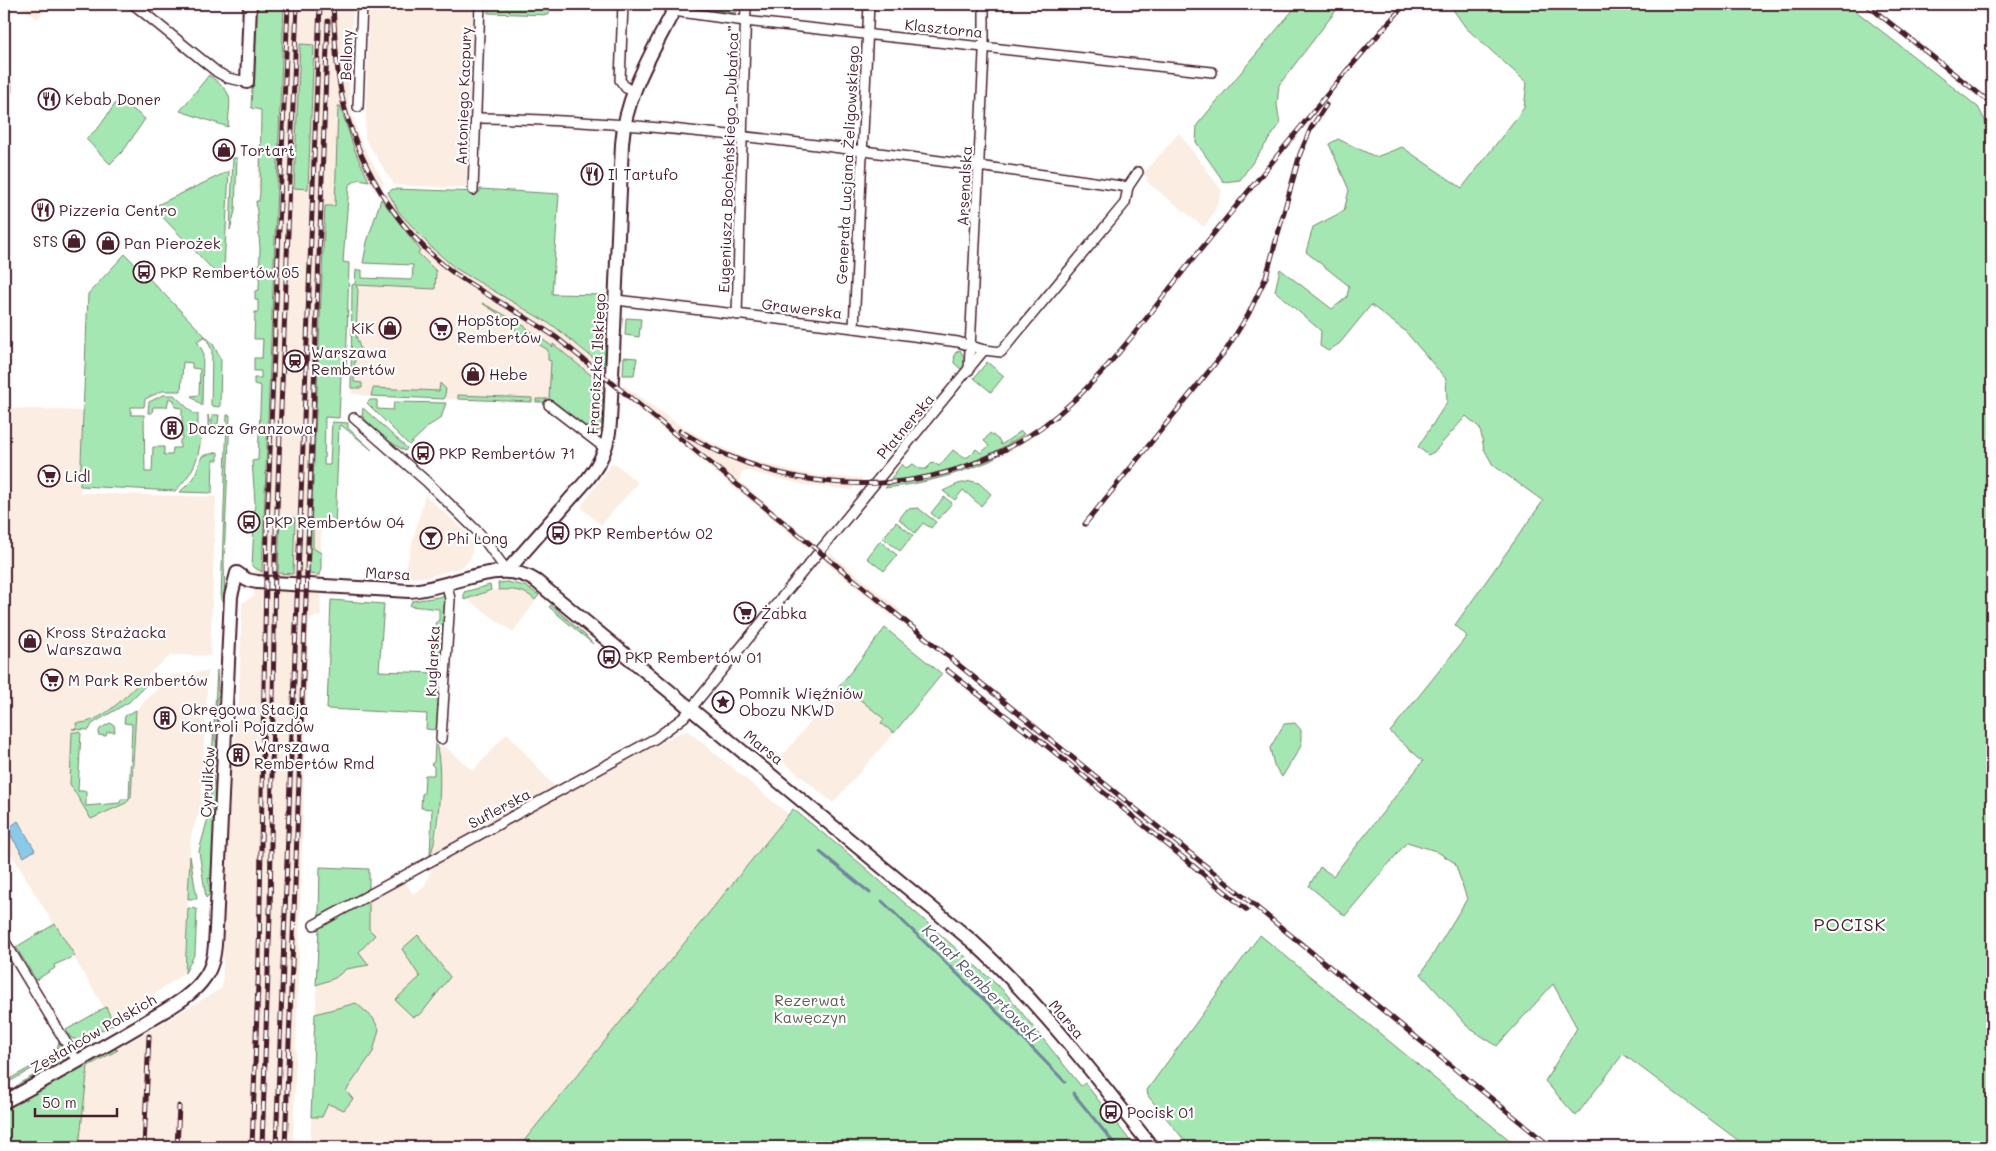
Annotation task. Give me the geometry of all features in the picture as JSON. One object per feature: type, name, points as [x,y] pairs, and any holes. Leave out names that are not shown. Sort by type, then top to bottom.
[{"type":"main road","points":[[247,82],[250,4]]},
{"type":"main road","name":"Franciszka Ilskiego","points":[[507,571],[587,480],[598,466],[606,449],[610,422],[624,124],[634,91],[675,7]]},
{"type":"main road","name":"Marsa","points":[[237,573],[247,580],[257,582],[395,591],[422,590],[447,585],[484,573],[507,571],[523,574],[536,581],[939,913],[999,966],[1118,1104],[1152,1147]]},
{"type":"main road","name":"Cyrulików","points":[[196,988],[209,971],[214,950],[232,596],[237,573]]},
{"type":"main road","name":"Zesłańców Polskich","points":[[4,1102],[163,1011],[196,988]]},
{"type":"street","points":[[133,4],[217,72],[228,78],[247,82]]},
{"type":"street","name":"Bellony","points":[[358,107],[362,4]]},
{"type":"street","name":"Antoniego Kacpury","points":[[473,190],[480,4]]},
{"type":"street","points":[[622,4],[620,80],[626,88],[634,91]]},
{"type":"street","name":"Eugeniusza Bocheńskiego „Dubańca”","points":[[736,315],[746,4]]},
{"type":"street","name":"Generała Lucjana Żeligowskiego","points":[[854,328],[869,4]]},
{"type":"street","name":"Arsenalska","points":[[969,370],[984,46],[984,4]]},
{"type":"street","name":"Klasztorna","points":[[675,7],[746,21],[1212,72]]},
{"type":"street","points":[[476,118],[624,124],[741,136],[1128,187]]},
{"type":"street","points":[[984,350],[1003,351],[1126,203],[1128,187],[1138,172]]},
{"type":"street","name":"Grawerska","points":[[616,300],[854,328],[969,345],[984,350]]},
{"type":"street","name":"Płatnerska","points":[[692,710],[814,556],[984,350]]},
{"type":"street","points":[[549,405],[606,449]]},
{"type":"street","points":[[354,418],[426,481],[480,534],[507,571]]},
{"type":"street","name":"Kuglarska","points":[[441,740],[450,598],[447,585]]},
{"type":"street","name":"Suflerska","points":[[314,925],[656,738],[692,710]]},
{"type":"street","points":[[4,940],[77,1061]]},
{"type":"shaded area","points":[[17,4],[49,4],[38,19]]},
{"type":"shaded area","points":[[266,4],[353,4],[349,103],[359,138],[384,183],[375,192],[355,151],[339,106],[334,225],[341,379],[340,409],[339,418],[325,417],[320,571],[321,616],[309,618],[293,1147],[79,1147],[88,1066],[222,988],[229,790],[239,698],[242,603],[254,596],[266,213],[258,187]]},
{"type":"shaded area","points":[[369,4],[473,4],[466,188],[394,185],[365,139]]},
{"type":"shaded area","points":[[1179,133],[1222,191],[1213,214],[1204,227],[1148,183],[1146,181],[1148,178],[1143,174]]},
{"type":"shaded area","name":"HopStop Rembertów","points":[[388,192],[399,212],[431,247],[455,268],[555,327],[604,367],[603,380],[597,380],[554,345],[550,402],[371,397],[351,393],[355,285],[422,287],[418,253],[420,250],[381,199]]},
{"type":"shaded area","points":[[623,385],[678,424],[708,441],[747,459],[819,476],[862,478],[862,482],[869,482],[867,487],[854,486],[852,490],[805,485],[747,471],[742,472],[739,481],[813,542],[808,548],[625,398],[622,394]]},
{"type":"shaded area","points":[[4,408],[82,411],[80,493],[216,497],[210,656],[171,655],[145,677],[120,703],[85,724],[72,729],[70,784],[92,818],[125,804],[131,798],[136,710],[171,675],[208,671],[201,807],[191,835],[184,973],[114,1024],[4,842]]},
{"type":"shaded area","points":[[1021,431],[1028,439],[1012,450],[976,467],[937,479],[885,488],[892,477],[913,474],[984,453],[1009,441]]},
{"type":"shaded area","points":[[613,462],[638,483],[601,525],[582,509],[582,505]]},
{"type":"shaded area","points":[[425,495],[468,534],[472,545],[472,553],[469,561],[462,567],[428,577],[403,578]]},
{"type":"shaded area","points":[[830,553],[900,610],[894,618],[824,561]]},
{"type":"shaded area","points":[[509,589],[531,595],[536,601],[513,632],[467,599],[491,590]]},
{"type":"shaded area","points":[[838,688],[848,696],[852,693],[876,712],[884,719],[881,723],[894,733],[833,803],[780,759]]},
{"type":"shaded area","points":[[688,731],[788,814],[519,1147],[310,1147],[319,929],[322,925],[404,881],[413,894],[424,887],[433,865],[679,733]]},
{"type":"shaded area","points":[[507,733],[555,787],[548,791],[543,791],[537,798],[486,826],[477,825],[473,833],[431,855],[439,825],[437,746],[445,747],[473,771]]},
{"type":"green space","points":[[256,4],[284,4],[262,572],[252,566],[255,502],[252,461],[258,460],[261,386],[254,384],[254,378],[261,378],[261,371],[254,371],[254,358],[262,358],[263,339],[254,339],[255,312],[258,312],[258,300],[255,300],[255,291],[259,290],[260,248],[256,201],[259,201],[260,192],[261,110],[251,108]]},
{"type":"green space","points":[[488,4],[550,4],[549,15],[488,13]]},
{"type":"green space","points":[[692,4],[741,4],[736,13],[692,8]]},
{"type":"green space","points":[[1298,4],[1341,4],[1279,85],[1277,105],[1280,124],[1240,180],[1224,182],[1196,142],[1197,125]]},
{"type":"green space","points":[[1449,4],[1847,4],[1978,107],[1992,134],[1992,1147],[1747,1147],[1623,1054],[1576,1116],[1545,1081],[1577,1028],[1553,984],[1497,1046],[1469,1028],[1421,974],[1467,899],[1455,863],[1436,851],[1407,842],[1345,916],[1309,886],[1320,867],[1333,876],[1423,761],[1390,732],[1467,636],[1455,625],[1543,501],[1493,465],[1484,449],[1480,428],[1466,416],[1434,452],[1428,455],[1418,447],[1447,402],[1446,379],[1405,331],[1371,305],[1340,343],[1328,351],[1320,346],[1321,331],[1275,291],[1280,269],[1332,309],[1347,297],[1349,286],[1306,252],[1313,227],[1344,211],[1349,190],[1329,144],[1338,139],[1376,157],[1402,147],[1462,188],[1524,108],[1527,83],[1466,28]]},
{"type":"green space","points":[[300,44],[314,45],[308,189],[294,188]]},
{"type":"green space","points":[[209,75],[223,87],[229,96],[228,127],[180,111]]},
{"type":"green space","points":[[119,98],[145,119],[124,150],[110,164],[86,139],[100,126]]},
{"type":"green space","points":[[338,106],[340,106],[355,151],[369,181],[359,179],[349,185],[343,262],[349,263],[346,374],[341,375],[339,418],[325,417],[324,465],[330,465],[332,422],[348,423],[348,428],[372,450],[341,425],[339,426],[335,529],[313,528],[313,548],[321,553],[321,570],[319,575],[309,574],[325,206],[335,206]]},
{"type":"green space","points":[[233,158],[237,158],[235,211],[230,230]]},
{"type":"green space","points":[[229,171],[224,269],[215,272],[153,207]]},
{"type":"green space","points":[[393,189],[480,192],[480,189],[559,194],[552,294],[608,295],[604,367],[555,327],[455,268],[431,247],[399,212],[388,192]]},
{"type":"green space","points":[[381,199],[420,250],[418,253],[436,271],[435,289],[356,285],[358,290],[356,336],[363,357],[355,356],[354,382],[362,383],[362,388],[351,388],[352,285],[355,284],[356,270],[362,270],[362,278],[412,280],[413,265],[363,263],[367,242]]},
{"type":"green space","points":[[125,254],[213,344],[221,360],[220,407],[211,406],[212,350],[205,336],[197,341],[203,352],[202,406],[191,396],[199,395],[200,369],[192,368],[192,363],[183,362],[181,391],[162,391],[145,399],[144,407],[131,407],[131,415],[144,415],[145,472],[152,472],[153,447],[164,447],[164,455],[172,455],[173,448],[180,448],[180,440],[182,439],[182,408],[175,407],[174,400],[169,398],[167,407],[153,407],[152,413],[148,413],[149,402],[163,395],[174,395],[194,414],[198,414],[198,431],[201,431],[195,464],[175,491],[80,486],[88,294]]},
{"type":"green space","points":[[482,303],[520,323],[553,347],[553,344],[597,380],[603,380],[601,430],[591,433],[550,402],[536,402],[536,399],[549,399],[551,361],[548,360],[548,350],[500,320],[502,316]]},
{"type":"green space","points":[[626,318],[641,319],[639,337],[625,335]]},
{"type":"green space","points":[[960,350],[966,361],[963,371],[954,363],[955,353]]},
{"type":"green space","points":[[624,357],[637,358],[634,375],[623,375]]},
{"type":"green space","points":[[987,362],[1004,376],[991,392],[974,378]]},
{"type":"green space","points":[[440,383],[446,389],[444,399],[371,396],[373,388],[439,391]]},
{"type":"green space","points":[[458,395],[532,398],[532,402],[458,399]]},
{"type":"green space","points":[[370,400],[377,400],[377,409],[393,410],[394,402],[446,403],[441,418],[430,425],[409,445],[367,403]]},
{"type":"green space","points":[[363,408],[407,448],[405,451],[381,436],[362,416]]},
{"type":"green space","points":[[212,415],[219,415],[218,424],[212,426]]},
{"type":"green space","points":[[227,415],[230,415],[224,560],[225,602],[221,600]]},
{"type":"green space","points":[[1021,431],[1024,434],[1009,444],[976,460],[942,471],[889,481],[902,464],[906,468],[913,464],[920,469],[926,469],[933,462],[939,466],[953,450],[962,457],[968,457],[976,449],[981,453],[989,446],[984,441],[990,433],[1000,441],[1001,445]]},
{"type":"green space","points":[[218,452],[218,460],[213,460],[212,493],[180,492],[194,478],[202,456]]},
{"type":"green space","points":[[994,456],[995,458],[990,461],[951,475],[885,488],[888,485],[958,471]]},
{"type":"green space","points":[[971,481],[979,483],[991,494],[981,506],[963,490],[955,500],[943,491],[958,484]]},
{"type":"green space","points":[[944,497],[952,503],[938,519],[931,513]]},
{"type":"green space","points":[[918,508],[936,522],[931,528],[923,523],[915,533],[899,519],[907,509]]},
{"type":"green space","points":[[280,517],[295,518],[293,574],[278,573]]},
{"type":"green space","points":[[896,522],[913,535],[900,551],[883,538]]},
{"type":"green space","points":[[880,541],[897,555],[884,571],[867,558]]},
{"type":"green space","points":[[507,582],[525,586],[539,595],[535,600],[527,594],[518,591],[499,590],[498,583]]},
{"type":"green space","points":[[490,585],[491,590],[464,600],[464,592]]},
{"type":"green space","points":[[445,596],[437,730],[426,729],[427,714],[327,709],[331,600],[384,604],[379,671],[435,673],[438,636],[434,633],[438,629],[435,623],[439,620],[439,609],[410,606],[412,601]]},
{"type":"green space","points":[[551,605],[585,635],[593,644],[549,607]]},
{"type":"green space","points":[[885,628],[942,674],[894,733],[881,723],[884,719],[852,693],[849,697],[838,688]]},
{"type":"green space","points":[[217,670],[218,691],[220,694],[217,698],[215,740],[218,743],[213,773],[216,796],[211,818],[215,819],[212,879],[208,878],[211,893],[206,898],[199,851],[209,814]]},
{"type":"green space","points":[[145,677],[146,685],[129,702],[92,724],[89,730],[72,729],[77,728],[76,723],[95,719],[105,714]]},
{"type":"green space","points":[[136,710],[131,798],[126,803],[91,819],[70,784],[72,732],[81,732],[78,791],[86,791],[86,806],[120,803],[121,799],[129,799],[132,724],[124,723],[125,716]]},
{"type":"green space","points":[[110,723],[114,725],[115,732],[107,732],[106,736],[98,735],[100,729]]},
{"type":"green space","points":[[1295,723],[1301,730],[1301,746],[1282,777],[1274,765],[1270,748],[1284,724]]},
{"type":"green space","points":[[435,743],[438,752],[440,781],[436,832],[430,856],[432,809],[421,808],[425,775],[434,775],[434,767],[431,764],[434,762]]},
{"type":"green space","name":"Rezerwat Kawęczyn","points":[[793,809],[861,864],[1005,992],[1081,1086],[1085,1083],[1135,1147],[519,1147]]},
{"type":"green space","points":[[190,856],[197,899],[188,899]]},
{"type":"green space","points":[[320,867],[369,869],[369,889],[319,917]]},
{"type":"green space","points":[[369,900],[369,929],[375,935],[359,952],[369,965],[346,969],[335,978],[316,985],[319,929],[322,925]]},
{"type":"green space","points":[[188,908],[197,909],[195,953],[185,973]]},
{"type":"green space","points":[[55,924],[75,956],[54,965],[55,968],[36,980],[16,947]]},
{"type":"green space","points":[[418,935],[450,977],[421,1014],[413,1017],[395,1000],[420,977],[402,949]]},
{"type":"green space","points":[[1260,935],[1518,1147],[1190,1147],[1148,1096],[1147,1090]]},
{"type":"green space","points":[[356,1003],[373,1018],[379,1029],[373,1052],[346,1091],[353,1099],[344,1110],[328,1104],[322,1117],[311,1117],[315,1014]]},
{"type":"green space","points":[[106,1007],[114,1024],[81,1041],[71,1038],[66,1030]]},
{"type":"green space","points":[[59,1041],[62,1047],[59,1053],[4,1085],[4,1082],[56,1053]]},
{"type":"green space","points":[[112,1048],[118,1050],[88,1066],[79,1147],[4,1147],[4,1108]]},
{"type":"green space","points":[[69,1056],[67,1060],[4,1097],[20,1083]]},
{"type":"water","points":[[18,821],[35,850],[24,857],[7,829]]},
{"type":"waterway","name":"Kanał Rembertowski","points":[[820,852],[870,893]]},
{"type":"waterway","name":"Kanał Rembertowski","points":[[882,901],[1002,1017],[1065,1082]]},
{"type":"waterway","name":"Kanał Rembertowski","points":[[1073,1093],[1117,1147]]},
{"type":"railway","points":[[252,1147],[259,956],[267,526],[288,4]]},
{"type":"railway","points":[[262,1147],[270,914],[275,560],[297,4]]},
{"type":"railway","points":[[276,1147],[320,4]]},
{"type":"railway","points":[[333,4],[339,81],[344,106],[362,156],[374,180],[403,224],[440,262],[461,278],[557,338],[1551,1147]]},
{"type":"railway","points":[[1345,73],[1405,4]]},
{"type":"railway","points":[[1866,4],[1992,104]]},
{"type":"railway","points":[[1985,4],[1992,10]]},
{"type":"railway","points":[[285,1147],[328,21]]},
{"type":"railway","points":[[680,431],[727,455],[777,472],[829,482],[880,483],[932,476],[981,461],[1028,436],[1071,403],[1104,370],[1348,69]]},
{"type":"railway","points":[[1085,524],[1226,350],[1248,315],[1266,277],[1300,154],[1311,128],[1326,105]]},
{"type":"railway","points":[[947,670],[1028,733]]},
{"type":"railway","points":[[1025,728],[1247,910]]},
{"type":"railway","points":[[144,1147],[149,1036]]},
{"type":"railway","points":[[177,1147],[179,1106]]},
{"type":"place","name":"Kebab Doner","points":[[49,99]]},
{"type":"place","name":"Tortart","points":[[224,150]]},
{"type":"place","name":"Il Tartufo","points":[[592,174]]},
{"type":"place","name":"Pizzeria Centro","points":[[43,210]]},
{"type":"place","name":"STS","points":[[74,241]]},
{"type":"place","name":"Pan Pierożek","points":[[108,243]]},
{"type":"place","name":"PKP Rembertów 05","points":[[144,272]]},
{"type":"place","name":"KiK","points":[[390,328]]},
{"type":"place","name":"HopStop Rembertów","points":[[441,329]]},
{"type":"place","name":"Warszawa Rembertów","points":[[295,361]]},
{"type":"place","name":"Hebe","points":[[473,374]]},
{"type":"place","name":"Dacza Granzowa","points":[[172,428]]},
{"type":"place","name":"PKP Rembertów 71","points":[[423,453]]},
{"type":"place","name":"Lidl","points":[[49,476]]},
{"type":"place","name":"PKP Rembertów 04","points":[[249,522]]},
{"type":"place","name":"PKP Rembertów 02","points":[[558,533]]},
{"type":"place","name":"Phi Long","points":[[431,538]]},
{"type":"place","name":"Żabka","points":[[745,613]]},
{"type":"place","name":"Kross Strażacka Warszawa","points":[[30,641]]},
{"type":"place","name":"PKP Rembertów 01","points":[[609,657]]},
{"type":"place","name":"M Park Rembertów","points":[[52,680]]},
{"type":"place","name":"Pomnik Więźniów Obozu NKWD","points":[[723,702]]},
{"type":"place","name":"Okręgowa Stacja Kontroli Pojazdów","points":[[165,718]]},
{"type":"place","name":"Warszawa Rembertów Rmd","points":[[238,755]]},
{"type":"place","name":"Pocisk 01","points":[[1111,1112]]},
{"type":"district","name":"POCISK","points":[[1850,924]]}]
